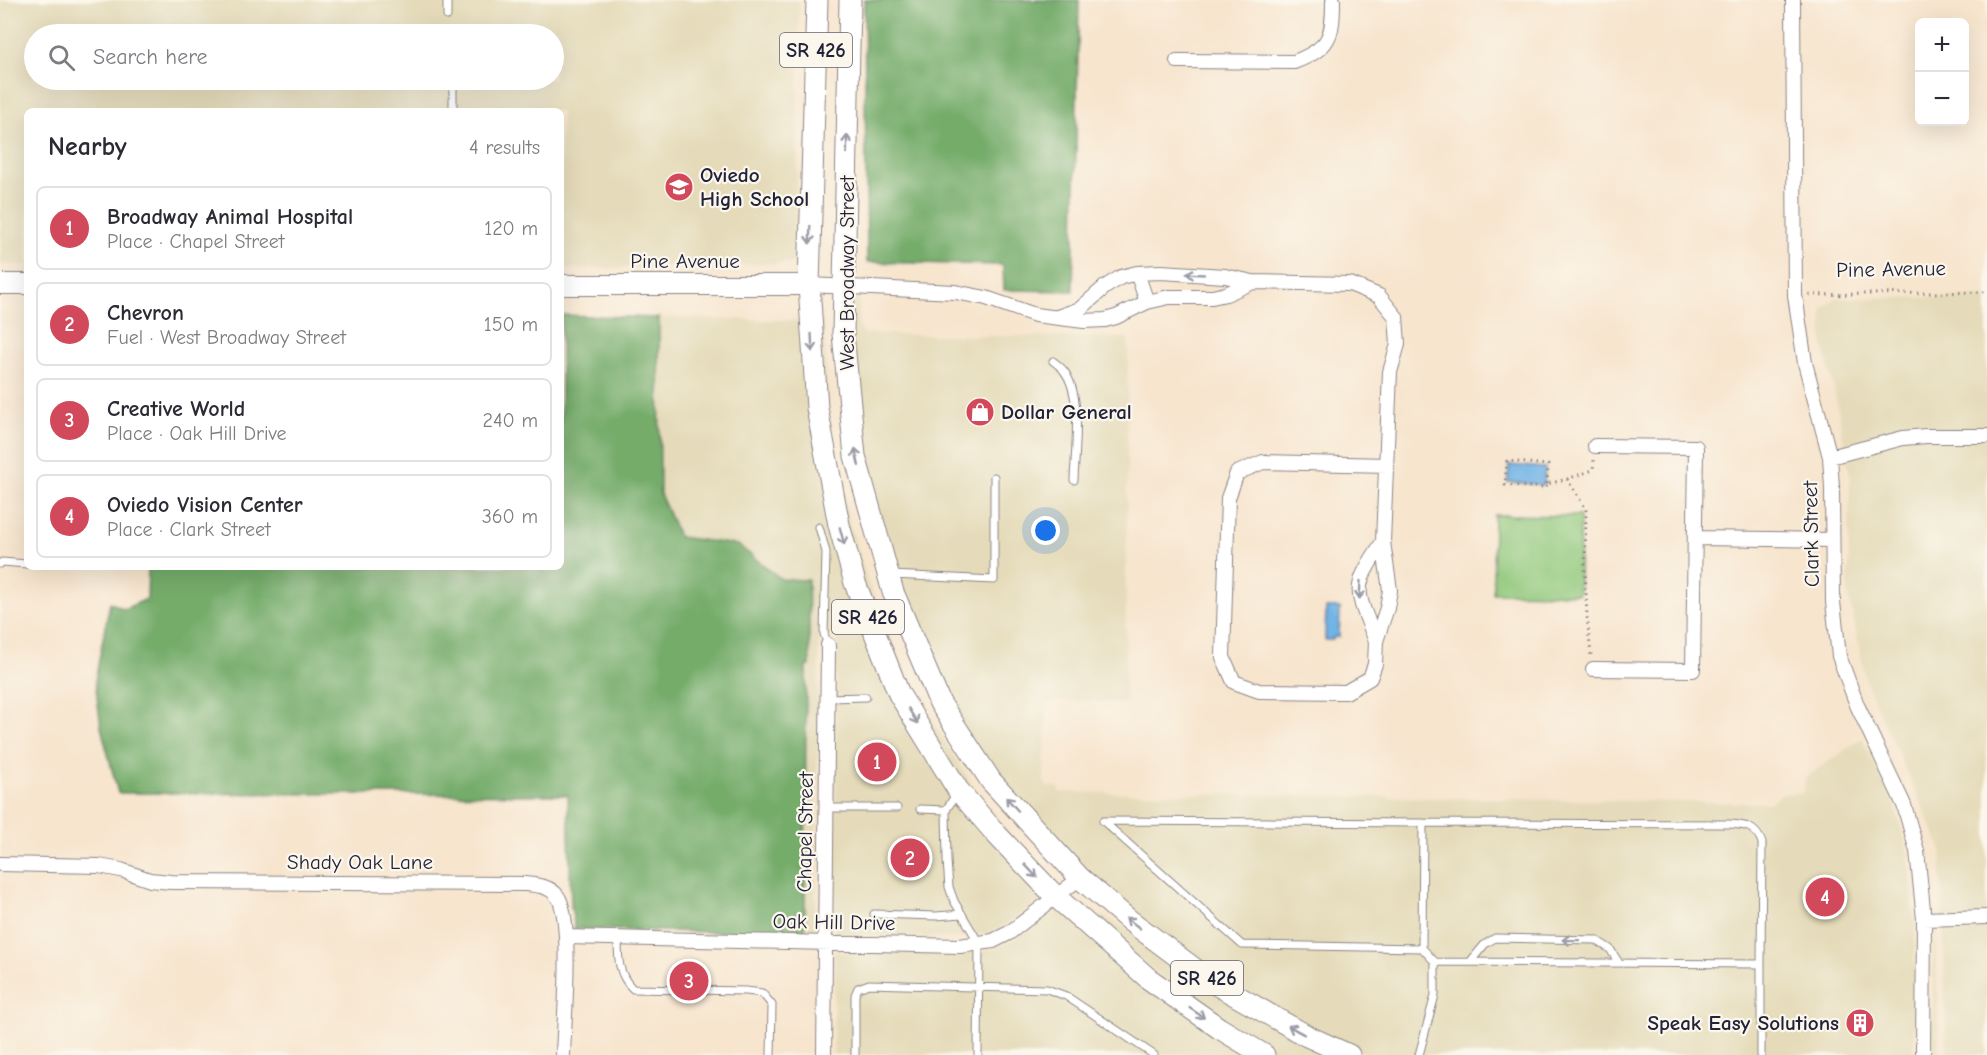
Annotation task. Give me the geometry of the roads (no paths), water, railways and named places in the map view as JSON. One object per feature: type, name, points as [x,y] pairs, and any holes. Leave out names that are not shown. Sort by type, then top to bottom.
[{"type":"main road","name":"West Broadway Street","points":[[817,0],[809,285],[817,408],[839,525],[855,583],[899,694],[958,790],[1055,896],[1149,979],[1219,1028],[1264,1055]]},
{"type":"main road","name":"West Broadway Street","points":[[850,0],[843,334],[855,456],[894,592],[940,703],[991,781],[1080,878],[1129,920],[1212,982],[1307,1036],[1349,1055]]},
{"type":"street","points":[[1177,61],[1294,62],[1311,56],[1328,40],[1333,25],[1333,0]]},
{"type":"street","name":"Clark Street","points":[[1793,0],[1795,295],[1805,363],[1830,457],[1833,487],[1831,540],[1833,602],[1839,656],[1857,705],[1904,805],[1917,851],[1924,919],[1923,1055]]},
{"type":"street","points":[[1057,317],[1080,309],[1095,295],[1121,277],[1137,273],[1161,272],[1224,276],[1253,282],[1350,284],[1379,296],[1396,318],[1398,344],[1390,372],[1387,465],[1383,542],[1390,590],[1387,608],[1376,641],[1375,664],[1370,678],[1346,692],[1259,691],[1234,682],[1223,657],[1228,498],[1237,472],[1263,462],[1387,465]]},
{"type":"street","points":[[1137,273],[1147,302]]},
{"type":"street","points":[[809,285],[956,292],[986,298],[1035,315],[1084,321],[1116,317],[1147,302],[1169,297],[1212,297],[1226,294],[1253,282]]},
{"type":"street","points":[[0,284],[24,284]]},
{"type":"street","name":"Pine Avenue","points":[[564,285],[809,285]]},
{"type":"street","points":[[1095,295],[1105,320]]},
{"type":"street","points":[[1830,457],[1903,438],[1987,436]]},
{"type":"street","points":[[1593,669],[1693,670],[1696,447],[1594,446]]},
{"type":"street","points":[[1695,538],[1831,540]]},
{"type":"street","points":[[1376,641],[1360,601],[1358,586],[1364,571],[1383,542]]},
{"type":"street","name":"Chapel Street","points":[[824,1055],[828,645]]},
{"type":"street","name":"Shady Oak Lane","points":[[0,864],[99,866],[121,870],[150,880],[171,882],[543,886],[558,896],[564,914],[566,937],[563,1055]]},
{"type":"street","name":"Oak Hill Drive","points":[[566,937],[960,946],[993,941],[1010,933],[1080,878]]},
{"type":"street","points":[[1924,919],[1987,917]]},
{"type":"lane","points":[[447,0],[447,16]]},
{"type":"lane","points":[[453,90],[453,108]]},
{"type":"lane","points":[[1053,361],[1064,372],[1075,404],[1074,480]]},
{"type":"lane","points":[[889,575],[994,580],[994,477]]},
{"type":"lane","points":[[819,527],[826,552],[824,634],[828,645]]},
{"type":"lane","points":[[0,564],[2,562],[24,564]]},
{"type":"lane","points":[[827,698],[866,697]]},
{"type":"lane","points":[[958,790],[946,810],[949,887],[954,901],[979,943],[978,1055]]},
{"type":"lane","points":[[826,808],[897,808]]},
{"type":"lane","points":[[920,809],[946,810]]},
{"type":"lane","points":[[1422,948],[1242,945],[1102,821],[1729,824],[1749,826],[1759,835],[1762,843],[1761,1055]]},
{"type":"lane","points":[[1419,1055],[1434,995],[1435,962],[1422,948],[1423,823]]},
{"type":"lane","points":[[874,914],[936,916],[962,914]]},
{"type":"lane","points":[[618,938],[618,963],[626,982],[633,989],[762,993],[772,1005],[771,1055]]},
{"type":"lane","points":[[1470,962],[1485,944],[1495,938],[1596,940],[1610,949],[1619,963]]},
{"type":"lane","points":[[1435,962],[1761,964]]},
{"type":"lane","points":[[855,1055],[855,995],[858,988],[869,984],[1047,989],[1058,992],[1154,1055]]},
{"type":"water","points":[[1509,465],[1545,468],[1544,485],[1508,482]]},
{"type":"water","points":[[1326,608],[1340,608],[1339,637],[1333,637],[1333,640],[1325,640]]},
{"type":"place","name":"Oviedo High School","points":[[679,187]]},
{"type":"place","name":"Dollar General","points":[[980,412]]},
{"type":"place","name":"Broadway Animal Hospital","points":[[877,762]]},
{"type":"place","name":"Chevron","points":[[910,858]]},
{"type":"place","name":"Oviedo Vision Center","points":[[1825,897]]},
{"type":"place","name":"Creative World","points":[[689,981]]},
{"type":"place","name":"Speak Easy Solutions","points":[[1860,1023]]}]
